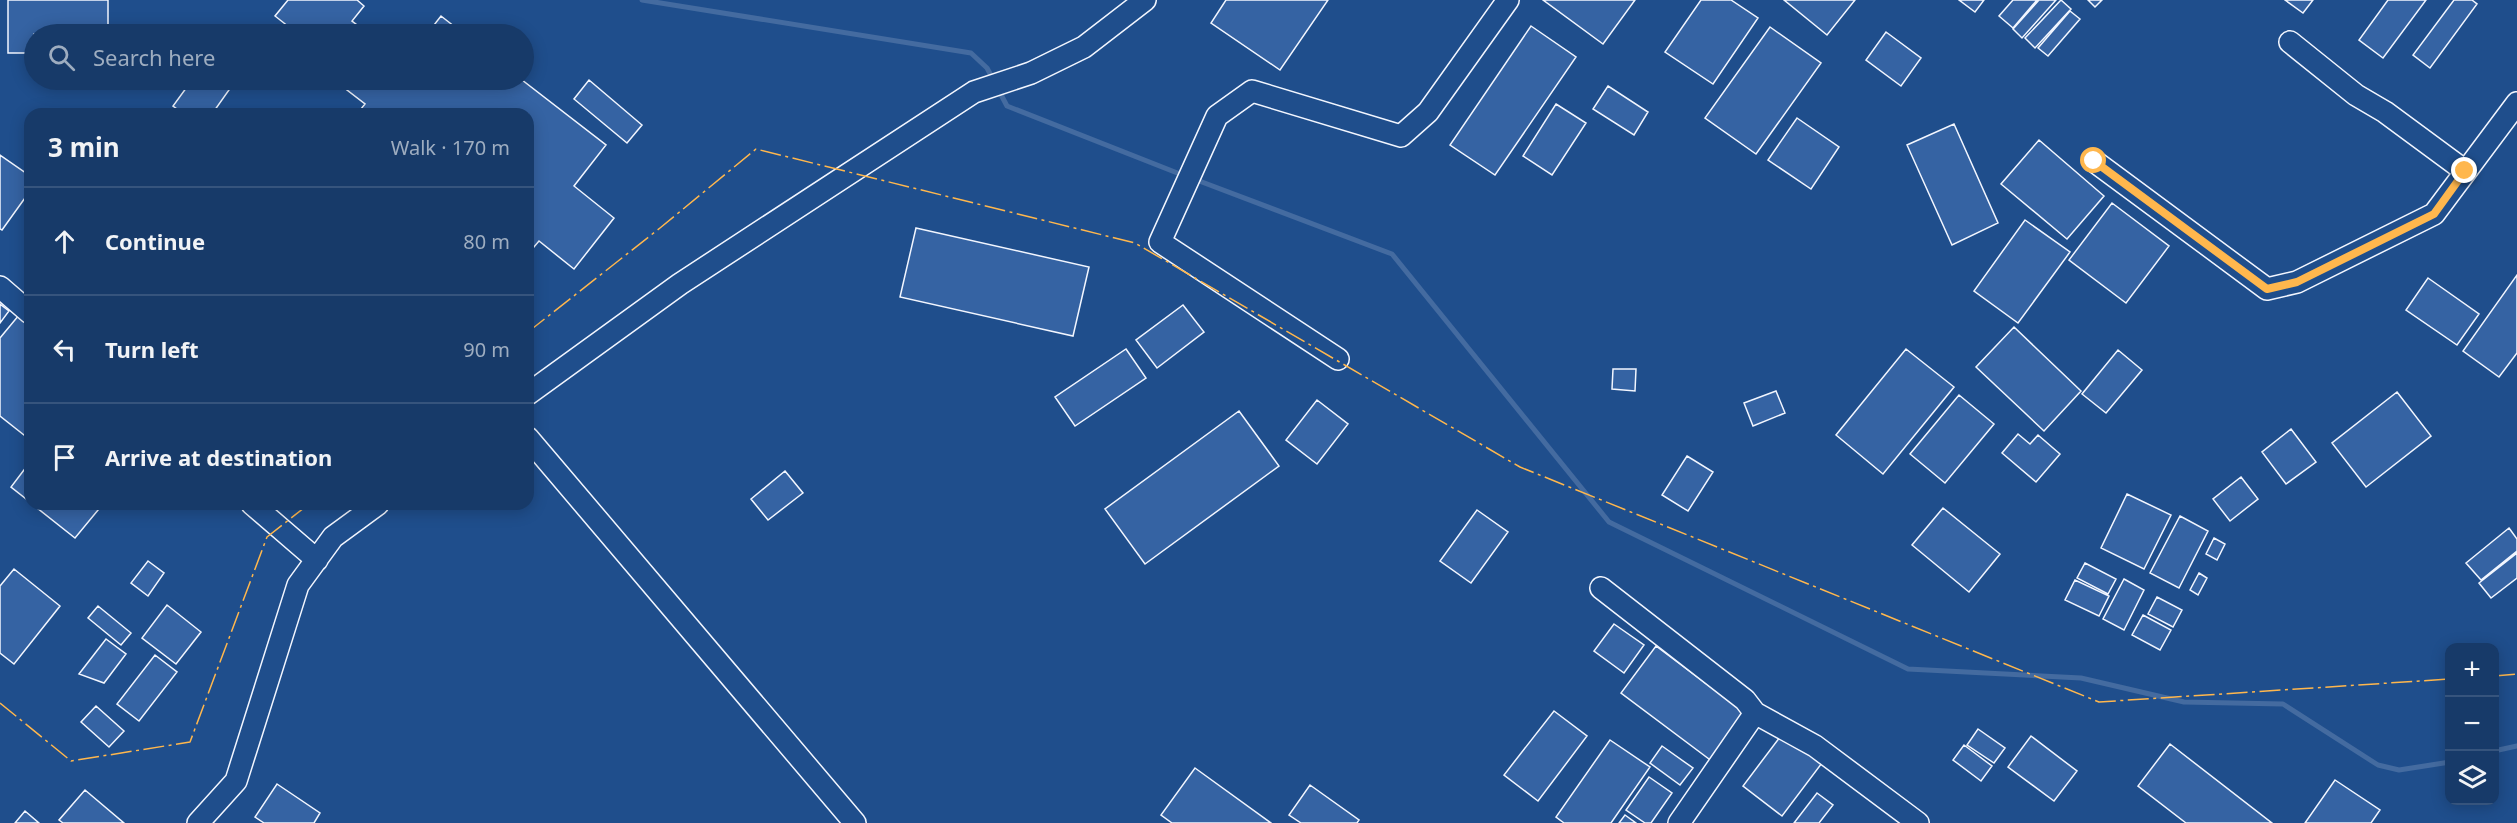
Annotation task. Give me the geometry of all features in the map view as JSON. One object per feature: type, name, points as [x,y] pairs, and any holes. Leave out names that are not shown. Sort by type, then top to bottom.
[{"type":"street","points":[[534,390],[680,284],[974,92],[1031,73],[1084,47],[1145,0]]},
{"type":"street","points":[[1338,359],[1160,242],[1217,116],[1252,91],[1401,136],[1428,112],[1508,0]]},
{"type":"street","points":[[2290,42],[2356,95],[2385,112],[2465,171]]},
{"type":"street","points":[[2094,161],[2267,289],[2297,282],[2434,214],[2517,102]]},
{"type":"street","points":[[0,287],[24,308]]},
{"type":"street","points":[[534,445],[855,823]]},
{"type":"street","points":[[259,510],[317,560]]},
{"type":"street","points":[[198,823],[236,781],[298,585],[333,537],[370,510]]},
{"type":"street","points":[[1601,588],[1745,700],[1755,713],[1815,746],[1918,823]]},
{"type":"street","points":[[1679,823],[1755,713]]},
{"type":"building","points":[[8,0],[108,0],[108,24],[24,24],[24,53],[8,53]]},
{"type":"building","points":[[288,0],[357,0],[364,6],[352,21],[356,24],[285,24],[275,16]]},
{"type":"building","points":[[1226,0],[1328,0],[1280,70],[1211,23]]},
{"type":"building","points":[[1543,0],[1635,0],[1603,44]]},
{"type":"building","points":[[1701,0],[1731,0],[1758,18],[1713,84],[1665,52]]},
{"type":"building","points":[[1784,0],[1855,0],[1827,35]]},
{"type":"building","points":[[1959,0],[1984,0],[1975,12]]},
{"type":"building","points":[[2013,0],[2037,0],[2013,28],[1999,16]]},
{"type":"building","points":[[2039,0],[2056,0],[2022,38],[2013,29]]},
{"type":"building","points":[[2061,0],[2071,9],[2035,48],[2025,38]]},
{"type":"building","points":[[2088,0],[2102,0],[2095,7]]},
{"type":"building","points":[[2285,0],[2313,0],[2303,13]]},
{"type":"building","points":[[2388,0],[2426,0],[2383,58],[2359,40]]},
{"type":"building","points":[[2454,0],[2472,0],[2477,4],[2430,68],[2413,55]]},
{"type":"building","points":[[2070,11],[2080,19],[2048,56],[2038,48]]},
{"type":"building","points":[[441,16],[451,24],[435,24]]},
{"type":"building","points":[[1531,26],[1576,57],[1495,175],[1450,145]]},
{"type":"building","points":[[1770,27],[1821,63],[1756,154],[1705,118]]},
{"type":"building","points":[[1886,32],[1921,58],[1901,86],[1866,60]]},
{"type":"building","points":[[589,80],[642,125],[627,143],[574,99]]},
{"type":"building","points":[[1608,86],[1648,112],[1634,135],[1593,109]]},
{"type":"building","points":[[534,89],[606,145],[574,186],[614,218],[574,269],[539,241],[534,247],[534,108],[362,108],[365,104],[347,90]]},
{"type":"building","points":[[185,90],[229,90],[216,108],[176,108],[173,106]]},
{"type":"building","points":[[1556,104],[1586,123],[1552,175],[1523,156]]},
{"type":"building","points":[[1797,118],[1839,147],[1811,189],[1768,160]]},
{"type":"building","points":[[1954,124],[1998,223],[1952,245],[1907,145]]},
{"type":"building","points":[[2039,140],[2104,196],[2067,239],[2001,184]]},
{"type":"building","points":[[0,155],[24,172],[24,199],[2,230],[0,229]]},
{"type":"building","points":[[2112,203],[2169,246],[2126,303],[2069,260]]},
{"type":"building","points":[[2025,220],[2070,252],[2018,323],[1974,291]]},
{"type":"building","points":[[916,228],[1089,267],[1073,336],[900,297]]},
{"type":"building","points":[[2517,275],[2517,353],[2499,377],[2463,351]]},
{"type":"building","points":[[2428,278],[2479,314],[2457,345],[2406,310]]},
{"type":"building","points":[[0,304],[9,311],[0,323]]},
{"type":"building","points":[[1183,305],[1204,332],[1157,368],[1136,340]]},
{"type":"building","points":[[19,315],[24,319],[24,435],[0,416],[0,338]]},
{"type":"building","points":[[2014,327],[2081,391],[2044,431],[1976,367]]},
{"type":"building","points":[[1126,349],[1146,378],[1075,426],[1055,397]]},
{"type":"building","points":[[1906,349],[1954,387],[1883,474],[1836,435]]},
{"type":"building","points":[[2118,350],[2142,370],[2106,413],[2082,394]]},
{"type":"building","points":[[1613,369],[1636,369],[1635,391],[1612,389]]},
{"type":"building","points":[[1776,391],[1785,413],[1753,426],[1744,403]]},
{"type":"building","points":[[2397,392],[2431,436],[2366,487],[2332,443]]},
{"type":"building","points":[[1959,395],[1994,424],[1945,483],[1910,454]]},
{"type":"building","points":[[1317,400],[1348,424],[1317,464],[1286,440]]},
{"type":"building","points":[[1239,411],[1279,466],[1145,564],[1105,509]]},
{"type":"building","points":[[2291,429],[2316,462],[2286,484],[2262,452]]},
{"type":"building","points":[[2018,434],[2030,444],[2038,435],[2060,454],[2036,482],[2002,453]]},
{"type":"building","points":[[1687,456],[1713,472],[1688,511],[1662,495]]},
{"type":"building","points":[[24,470],[24,497],[11,487]]},
{"type":"building","points":[[785,471],[803,493],[768,520],[751,499]]},
{"type":"building","points":[[2241,477],[2258,499],[2230,521],[2213,499]]},
{"type":"building","points":[[2127,494],[2171,515],[2144,569],[2101,548]]},
{"type":"building","points":[[1943,508],[2000,554],[1969,592],[1912,545]]},
{"type":"building","points":[[40,510],[98,510],[75,538]]},
{"type":"building","points":[[1477,510],[1508,532],[1471,583],[1440,561]]},
{"type":"building","points":[[2180,516],[2208,531],[2179,588],[2150,573]]},
{"type":"building","points":[[2509,528],[2517,539],[2517,551],[2481,580],[2466,563]]},
{"type":"building","points":[[2214,538],[2225,544],[2217,560],[2206,554]]},
{"type":"building","points":[[2517,553],[2517,578],[2491,598],[2479,583]]},
{"type":"building","points":[[148,561],[164,573],[148,596],[131,583]]},
{"type":"building","points":[[2085,563],[2116,579],[2108,594],[2077,578]]},
{"type":"building","points":[[14,569],[60,606],[14,664],[0,653],[0,586]]},
{"type":"building","points":[[2199,573],[2207,578],[2198,595],[2190,590]]},
{"type":"building","points":[[2124,579],[2144,590],[2124,630],[2103,619]]},
{"type":"building","points":[[2075,580],[2109,596],[2099,616],[2065,600]]},
{"type":"building","points":[[2157,597],[2182,610],[2173,627],[2148,614]]},
{"type":"building","points":[[167,605],[201,632],[176,664],[142,638]]},
{"type":"building","points":[[98,606],[131,633],[121,645],[88,618]]},
{"type":"building","points":[[2143,615],[2171,630],[2160,650],[2132,635]]},
{"type":"building","points":[[1614,624],[1644,645],[1624,673],[1594,651]]},
{"type":"building","points":[[106,639],[126,654],[104,683],[79,674]]},
{"type":"building","points":[[1656,646],[1748,715],[1713,762],[1621,693]]},
{"type":"building","points":[[155,655],[177,672],[139,721],[117,704]]},
{"type":"building","points":[[96,706],[124,731],[109,747],[81,722]]},
{"type":"building","points":[[1554,711],[1587,736],[1538,801],[1504,775]]},
{"type":"building","points":[[1978,729],[2005,748],[1994,763],[1967,745]]},
{"type":"building","points":[[1783,733],[1822,763],[1782,816],[1743,786]]},
{"type":"building","points":[[2031,736],[2077,771],[2054,801],[2008,767]]},
{"type":"building","points":[[1610,740],[1650,767],[1611,823],[1564,823],[1556,817]]},
{"type":"building","points":[[2170,744],[2272,823],[2186,823],[2138,786]]},
{"type":"building","points":[[1964,745],[1992,766],[1981,781],[1953,760]]},
{"type":"building","points":[[1662,746],[1693,768],[1680,785],[1650,763]]},
{"type":"building","points":[[1195,768],[1271,823],[1172,823],[1161,815]]},
{"type":"building","points":[[1649,777],[1672,793],[1651,823],[1645,823],[1626,810]]},
{"type":"building","points":[[2335,780],[2380,810],[2371,823],[2305,823]]},
{"type":"building","points":[[277,784],[320,813],[314,823],[264,823],[255,817]]},
{"type":"building","points":[[1310,785],[1359,820],[1357,823],[1301,823],[1289,815]]},
{"type":"building","points":[[85,790],[124,823],[63,823],[59,820]]},
{"type":"building","points":[[1817,793],[1833,805],[1819,823],[1794,823]]},
{"type":"building","points":[[25,811],[39,823],[15,823]]},
{"type":"building","points":[[1625,815],[1636,823],[1619,823]]},
{"type":"waterway","points":[[642,0],[971,53],[987,68],[994,81]]},
{"type":"waterway","points":[[998,89],[1007,106],[1185,176]]},
{"type":"waterway","points":[[1194,179],[1392,254],[1609,522],[1908,669],[2081,678],[2184,702],[2283,704],[2378,765],[2399,770],[2445,763]]},
{"type":"waterway","points":[[2499,750],[2517,746]]},
{"type":"power","points":[[534,327],[756,149],[1135,243],[1520,467],[2099,702],[2445,679]]},
{"type":"power","points":[[0,703],[71,761],[190,742],[267,537],[301,510]]},
{"type":"power","points":[[2499,676],[2517,674]]},
{"type":"route","points":[[2094,161],[2267,289],[2297,282],[2434,214],[2465,171]]}]
